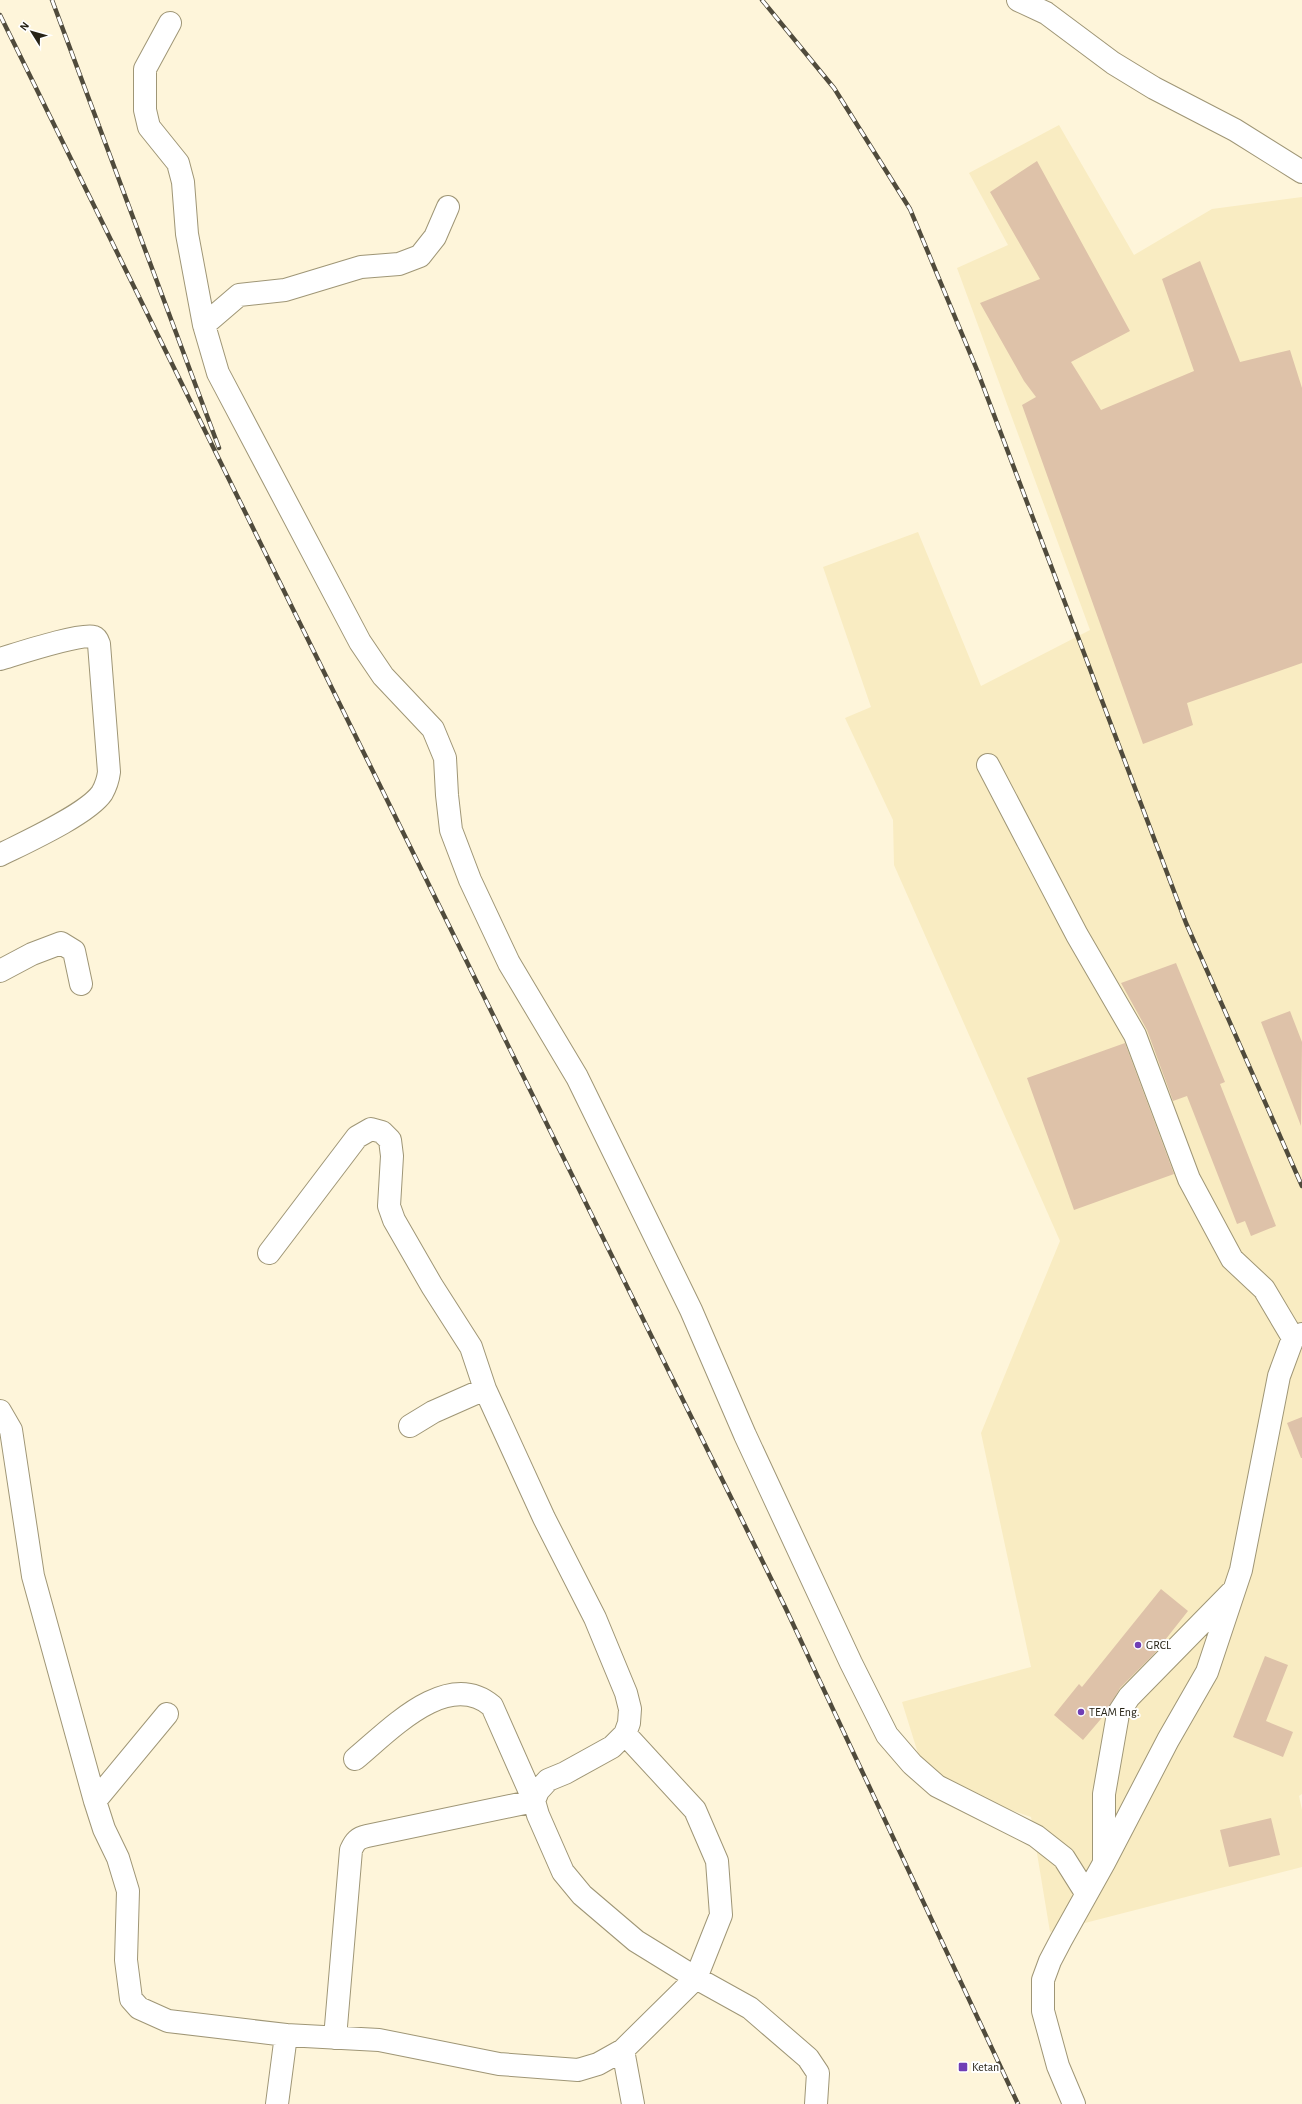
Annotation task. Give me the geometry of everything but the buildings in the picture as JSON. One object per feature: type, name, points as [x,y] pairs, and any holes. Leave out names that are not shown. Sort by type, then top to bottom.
[{"type":"street","points":[[1018,0],[1046,13],[1113,63],[1154,88],[1235,130],[1302,172]]},
{"type":"street","points":[[170,23],[145,69],[145,110],[150,127],[178,163],[183,182],[187,234],[204,325],[218,374],[360,642],[383,676],[433,729],[445,758],[447,795],[452,830],[470,880],[509,963],[577,1077],[692,1310],[749,1442],[851,1664],[887,1735],[912,1764],[937,1786],[1036,1836],[1064,1858],[1086,1893]]},
{"type":"street","points":[[204,325],[239,295],[285,290],[361,267],[399,264],[420,256],[435,237],[448,208]]},
{"type":"street","points":[[0,659],[68,640],[93,637],[97,639],[100,644],[109,772],[108,782],[102,793],[94,802],[52,829],[0,855]]},
{"type":"street","points":[[988,765],[1077,935],[1135,1036],[1189,1179],[1228,1253],[1232,1259],[1264,1289],[1298,1336],[1279,1376],[1241,1570],[1207,1672],[1168,1740],[1104,1863],[1086,1893],[1050,1961],[1043,1980],[1044,2011],[1058,2066],[1074,2104]]},
{"type":"street","points":[[0,971],[32,954],[61,943],[74,951],[81,984]]},
{"type":"street","points":[[269,1253],[357,1136],[372,1129],[382,1132],[390,1140],[392,1156],[389,1206],[394,1220],[432,1286],[471,1347],[485,1389],[544,1518],[595,1618],[626,1693],[630,1709],[629,1723],[625,1734],[612,1747],[548,1780],[538,1791],[534,1801]]},
{"type":"street","points":[[410,1426],[433,1412],[485,1389]]},
{"type":"street","points":[[0,1411],[11,1430],[33,1576],[95,1801],[104,1829],[118,1858],[128,1891],[126,1960],[131,1999],[139,2008],[168,2021],[286,2035],[379,2040],[499,2064],[578,2070],[598,2064],[623,2050],[696,1978],[721,1915],[717,1861],[695,1810],[625,1734]]},
{"type":"street","points":[[1104,1863],[1104,1794],[1118,1714],[1129,1697],[1234,1589]]},
{"type":"street","points":[[355,1759],[398,1723],[430,1700],[453,1694],[482,1698],[492,1706],[534,1801],[538,1815],[563,1872],[582,1895],[636,1941],[696,1978],[750,2008],[808,2058],[818,2073],[816,2104]]},
{"type":"street","points":[[95,1801],[167,1714]]},
{"type":"street","points":[[335,2038],[351,1850],[354,1842],[359,1838],[367,1836],[534,1801]]},
{"type":"street","points":[[277,2104],[286,2035]]},
{"type":"street","points":[[623,2050],[633,2104]]},
{"type":"shaded area","points":[[1059,125],[1134,255],[1212,209],[1302,197],[1302,1794],[1299,1796],[1302,1810],[1302,1867],[1050,1932],[1031,1817],[979,1799],[921,1763],[902,1702],[1031,1667],[981,1433],[1060,1241],[894,865],[893,820],[845,718],[871,707],[823,567],[918,532],[981,686],[1090,630],[957,268],[1008,245],[969,173]]},
{"type":"railway","points":[[52,0],[219,448]]},
{"type":"railway","points":[[762,0],[834,88],[910,209],[977,370],[1186,923],[1302,1186]]},
{"type":"railway","points":[[0,15],[786,1609],[1018,2104]]},
{"type":"place","name":"GRCL","points":[[1138,1645]]},
{"type":"place","name":"TEAM Eng.","points":[[1081,1712]]},
{"type":"place","name":"Ketan","points":[[963,2067]]}]
